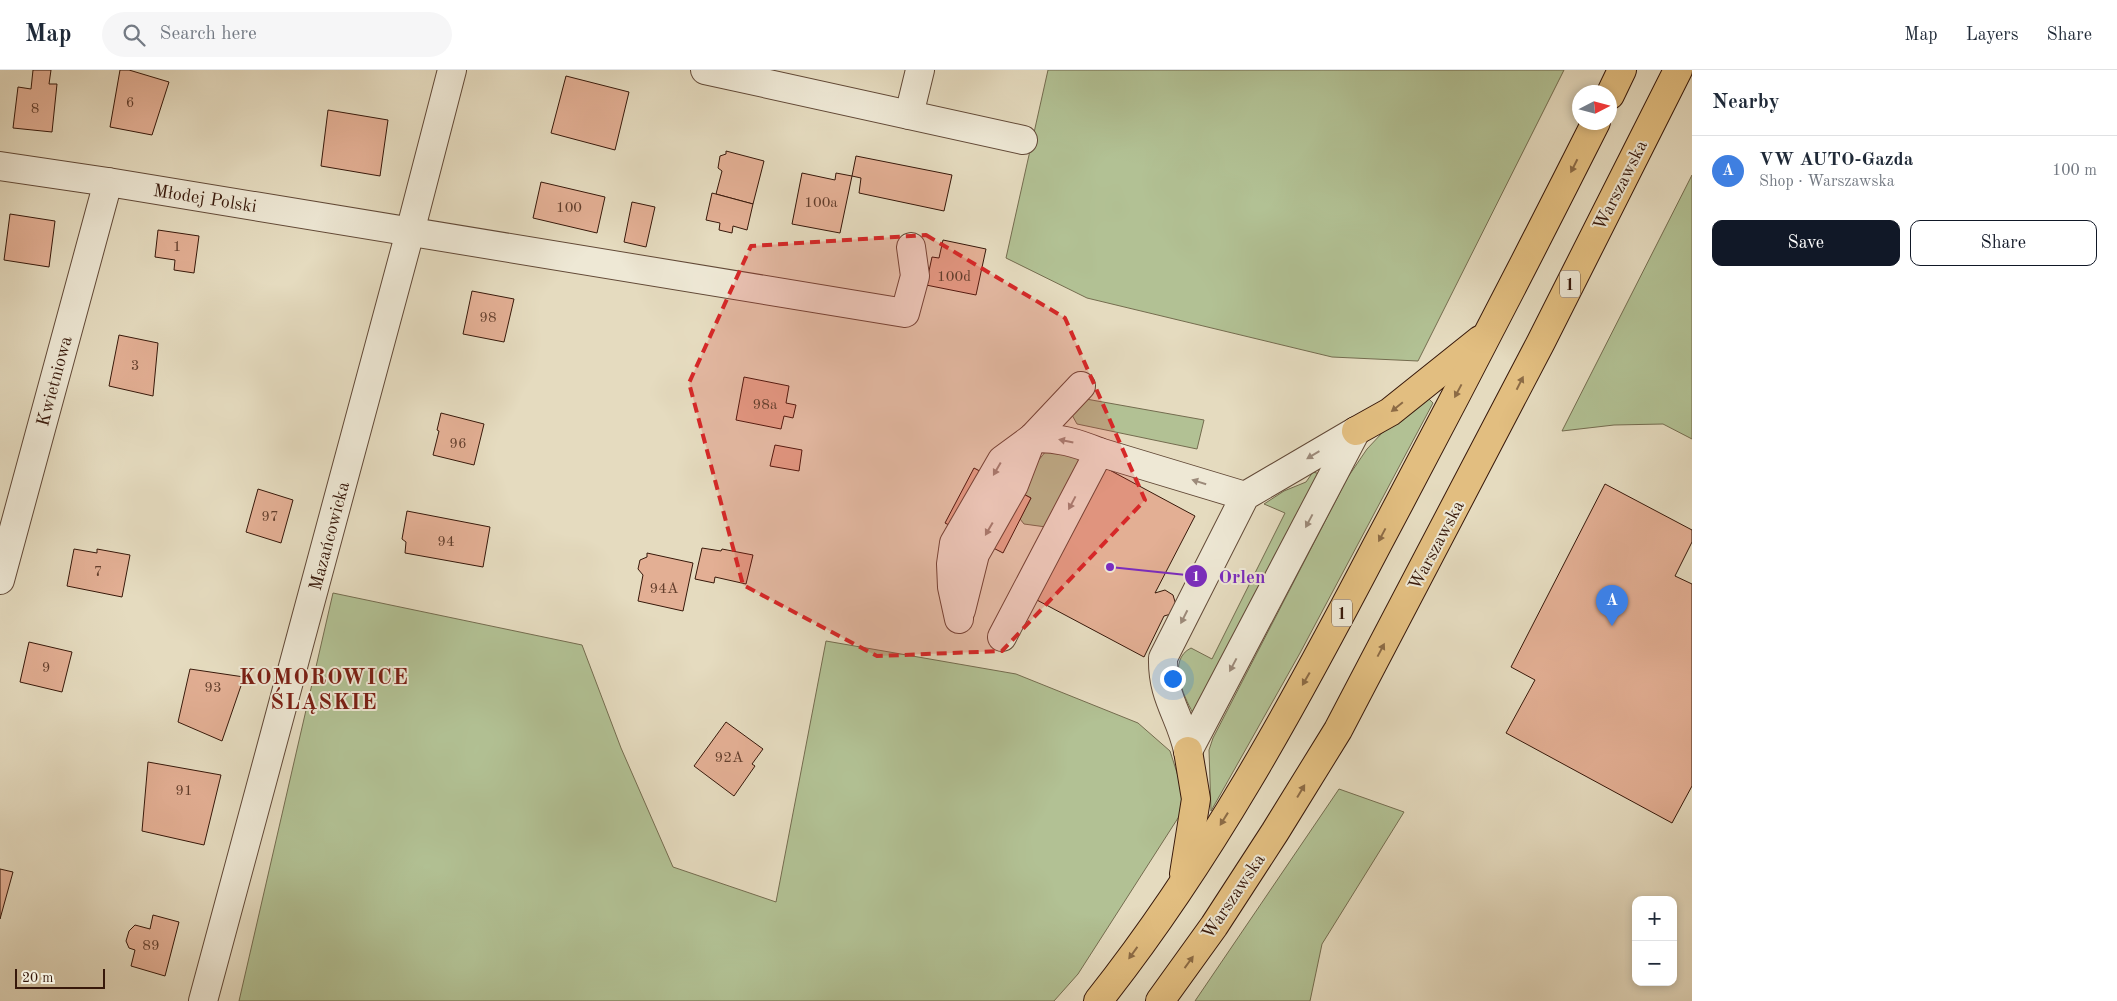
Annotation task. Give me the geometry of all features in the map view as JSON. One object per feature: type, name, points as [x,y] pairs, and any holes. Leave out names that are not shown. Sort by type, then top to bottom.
[{"type":"main road","points":[[1615,85],[1622,70]]},
{"type":"main road","name":"Warszawska","points":[[1160,1001],[1214,926],[1338,730],[1495,430],[1678,70]]},
{"type":"main road","points":[[1658,110],[1671,88],[1691,70]]},
{"type":"main road","name":"1","points":[[1098,1001],[1182,885],[1255,769],[1315,662],[1489,333],[1592,130]]},
{"type":"main road","points":[[1356,431],[1390,412],[1489,333]]},
{"type":"main road","points":[[1182,885],[1196,799],[1188,751]]},
{"type":"street","name":"Mazańcowicka","points":[[203,1001],[452,70]]},
{"type":"street","points":[[706,70],[1023,140]]},
{"type":"street","points":[[909,115],[920,70]]},
{"type":"street","name":"Młodej Polski","points":[[0,166],[108,182],[905,313],[915,276],[911,247]]},
{"type":"street","name":"Kwietniowa","points":[[0,580],[108,182]]},
{"type":"street","points":[[959,619],[952,588],[951,564],[954,543],[1002,460],[1032,438],[1081,386]]},
{"type":"street","points":[[1188,751],[1186,740],[1166,690],[1163,658],[1245,496],[1356,431]]},
{"type":"street","points":[[1188,751],[1356,431]]},
{"type":"street","points":[[1032,438],[1050,438],[1066,441],[1245,496]]},
{"type":"street","points":[[1002,637],[1099,452]]},
{"type":"highlighted area","points":[[926,235],[1065,318],[1145,500],[1002,651],[877,656],[743,585],[689,383],[751,246]]},
{"type":"green space","points":[[1048,70],[1564,70],[1418,361],[1332,357],[1087,298],[1006,258]]},
{"type":"green space","points":[[1692,175],[1692,439],[1663,424],[1614,425],[1562,431]]},
{"type":"green space","points":[[1086,399],[1204,420],[1197,449],[1077,424],[1072,415]]},
{"type":"green space","points":[[1426,399],[1433,403],[1300,653],[1211,811],[1209,750],[1213,738],[1348,477],[1367,449],[1382,433]]},
{"type":"green space","points":[[1046,451],[1087,453],[1046,527],[1024,524],[1020,519],[1031,498],[1021,493],[1038,461]]},
{"type":"green space","points":[[1313,472],[1320,474],[1193,713],[1179,678],[1178,669],[1180,661],[1191,648],[1212,659],[1285,513],[1264,504],[1284,491],[1306,482]]},
{"type":"green space","points":[[333,593],[582,645],[621,748],[673,867],[776,902],[826,641],[1016,674],[1138,723],[1170,751],[1187,804],[1078,974],[1054,1001],[239,1001]]},
{"type":"green space","points":[[1339,789],[1404,812],[1322,944],[1310,1001],[1195,1001]]},
{"type":"building","points":[[33,70],[51,70],[49,84],[57,84],[52,132],[13,128],[18,87],[31,89]]},
{"type":"building","points":[[120,70],[129,70],[169,82],[152,135],[110,127]]},
{"type":"building","points":[[566,76],[629,92],[615,150],[551,133]]},
{"type":"building","points":[[328,110],[388,120],[380,176],[321,166]]},
{"type":"building","points":[[726,151],[764,161],[753,204],[716,194],[722,171],[718,168],[720,156],[726,154]]},
{"type":"building","points":[[856,156],[952,175],[944,211],[859,193],[861,178],[852,176]]},
{"type":"building","points":[[802,173],[835,180],[836,173],[852,176],[840,233],[792,224]]},
{"type":"building","points":[[541,182],[605,197],[597,233],[533,218]]},
{"type":"building","points":[[712,193],[753,204],[747,230],[733,226],[732,233],[719,230],[720,223],[706,220]]},
{"type":"building","points":[[632,202],[655,207],[646,247],[624,242]]},
{"type":"building","points":[[10,214],[55,221],[49,267],[4,260]]},
{"type":"building","points":[[158,230],[199,236],[194,273],[174,270],[175,260],[155,257]]},
{"type":"building","points":[[943,240],[986,249],[976,295],[926,285],[932,257],[939,258]]},
{"type":"building","points":[[472,291],[514,299],[504,342],[463,334]]},
{"type":"building","points":[[119,335],[158,343],[153,396],[109,386]]},
{"type":"building","points":[[744,377],[789,386],[786,403],[796,405],[793,418],[784,416],[781,429],[736,420]]},
{"type":"building","points":[[441,413],[484,424],[474,465],[433,455]]},
{"type":"building","points":[[775,445],[802,450],[799,471],[770,466]]},
{"type":"building","points":[[1104,467],[1195,516],[1155,593],[1165,590],[1173,595],[1176,605],[1171,614],[1164,616],[1144,657],[1035,599]]},
{"type":"building","points":[[974,468],[1031,498],[1003,553],[945,523]]},
{"type":"building","points":[[1605,484],[1692,530],[1692,542],[1675,576],[1692,584],[1692,786],[1672,823],[1506,733],[1535,680],[1511,667]]},
{"type":"building","points":[[258,489],[293,500],[281,543],[246,532]]},
{"type":"building","points":[[407,511],[490,527],[483,567],[405,553],[406,542],[402,539]]},
{"type":"building","points":[[702,548],[721,551],[722,549],[753,555],[746,584],[715,577],[714,583],[695,579]]},
{"type":"building","points":[[74,549],[97,553],[97,549],[130,555],[122,597],[67,586]]},
{"type":"building","points":[[647,553],[693,563],[683,611],[638,601],[643,575],[638,569],[640,560],[647,557]]},
{"type":"building","points":[[29,642],[72,652],[62,692],[20,682]]},
{"type":"building","points":[[190,669],[244,677],[222,741],[178,722]]},
{"type":"building","points":[[726,722],[763,749],[752,764],[755,766],[734,796],[694,766]]},
{"type":"building","points":[[148,762],[221,775],[204,845],[142,831]]},
{"type":"building","points":[[0,869],[13,872],[0,919]]},
{"type":"building","points":[[153,915],[179,922],[165,976],[131,966],[135,950],[129,948],[126,941],[129,931],[135,925],[150,929]]},
{"type":"place","name":"Orlen","points":[[1110,567]]},
{"type":"place","name":"VW AUTO-Gazda","points":[[1612,626]]},
{"type":"district","name":"KOMOROWICE ŚLĄSKIE","points":[[324,688]]}]
